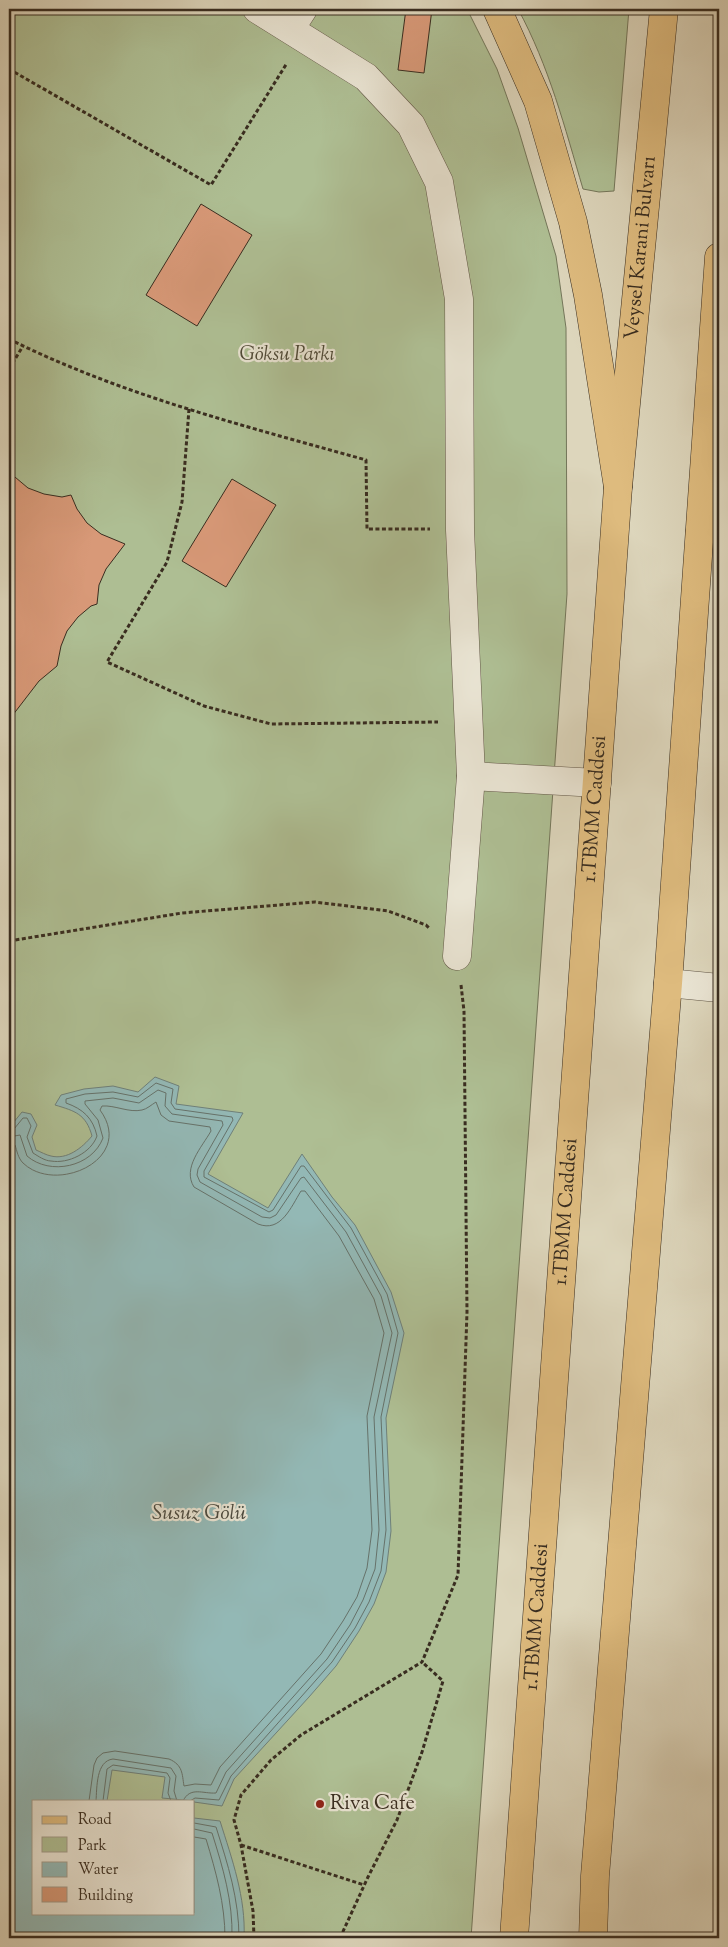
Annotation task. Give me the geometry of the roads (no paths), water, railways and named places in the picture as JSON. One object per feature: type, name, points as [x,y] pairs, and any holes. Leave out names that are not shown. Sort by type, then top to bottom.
[{"type":"main road","points":[[497,9],[538,101],[573,222],[588,295],[618,487]]},
{"type":"main road","name":"Veysel Karani Bulvarı","points":[[618,487],[664,9]]},
{"type":"main road","points":[[593,1938],[596,1866],[668,983],[719,257]]},
{"type":"main road","name":"1.TBMM Caddesi","points":[[514,1938],[618,487]]},
{"type":"main road","points":[[700,531],[719,506]]},
{"type":"street","points":[[257,9],[299,25],[366,77],[411,125],[439,182],[459,298],[460,530],[469,722],[470,776],[456,956]]},
{"type":"street","points":[[470,776],[597,783]]},
{"type":"street","points":[[668,983],[719,988]]},
{"type":"water","name":"Susuz Gölü","points":[[155,1077],[179,1086],[176,1104],[243,1113],[208,1174],[268,1208],[302,1154],[332,1197],[355,1225],[391,1292],[404,1333],[386,1418],[391,1531],[386,1572],[374,1604],[336,1666],[234,1779],[222,1806],[195,1802],[195,1800],[162,1798],[165,1777],[112,1770],[107,1800],[32,1800],[32,1914],[195,1914],[195,1818],[220,1821],[240,1893],[243,1908],[244,1938],[9,1938],[9,1128],[22,1112],[31,1114],[37,1125],[32,1137],[36,1150],[57,1157],[68,1155],[79,1149],[92,1136],[90,1129],[79,1114],[55,1105],[61,1095],[84,1089],[113,1086],[138,1092]]},
{"type":"place","name":"Riva Cafe","points":[[320,1804]]},
{"type":"park label","name":"Göksu Parkı","points":[[287,355]]}]
